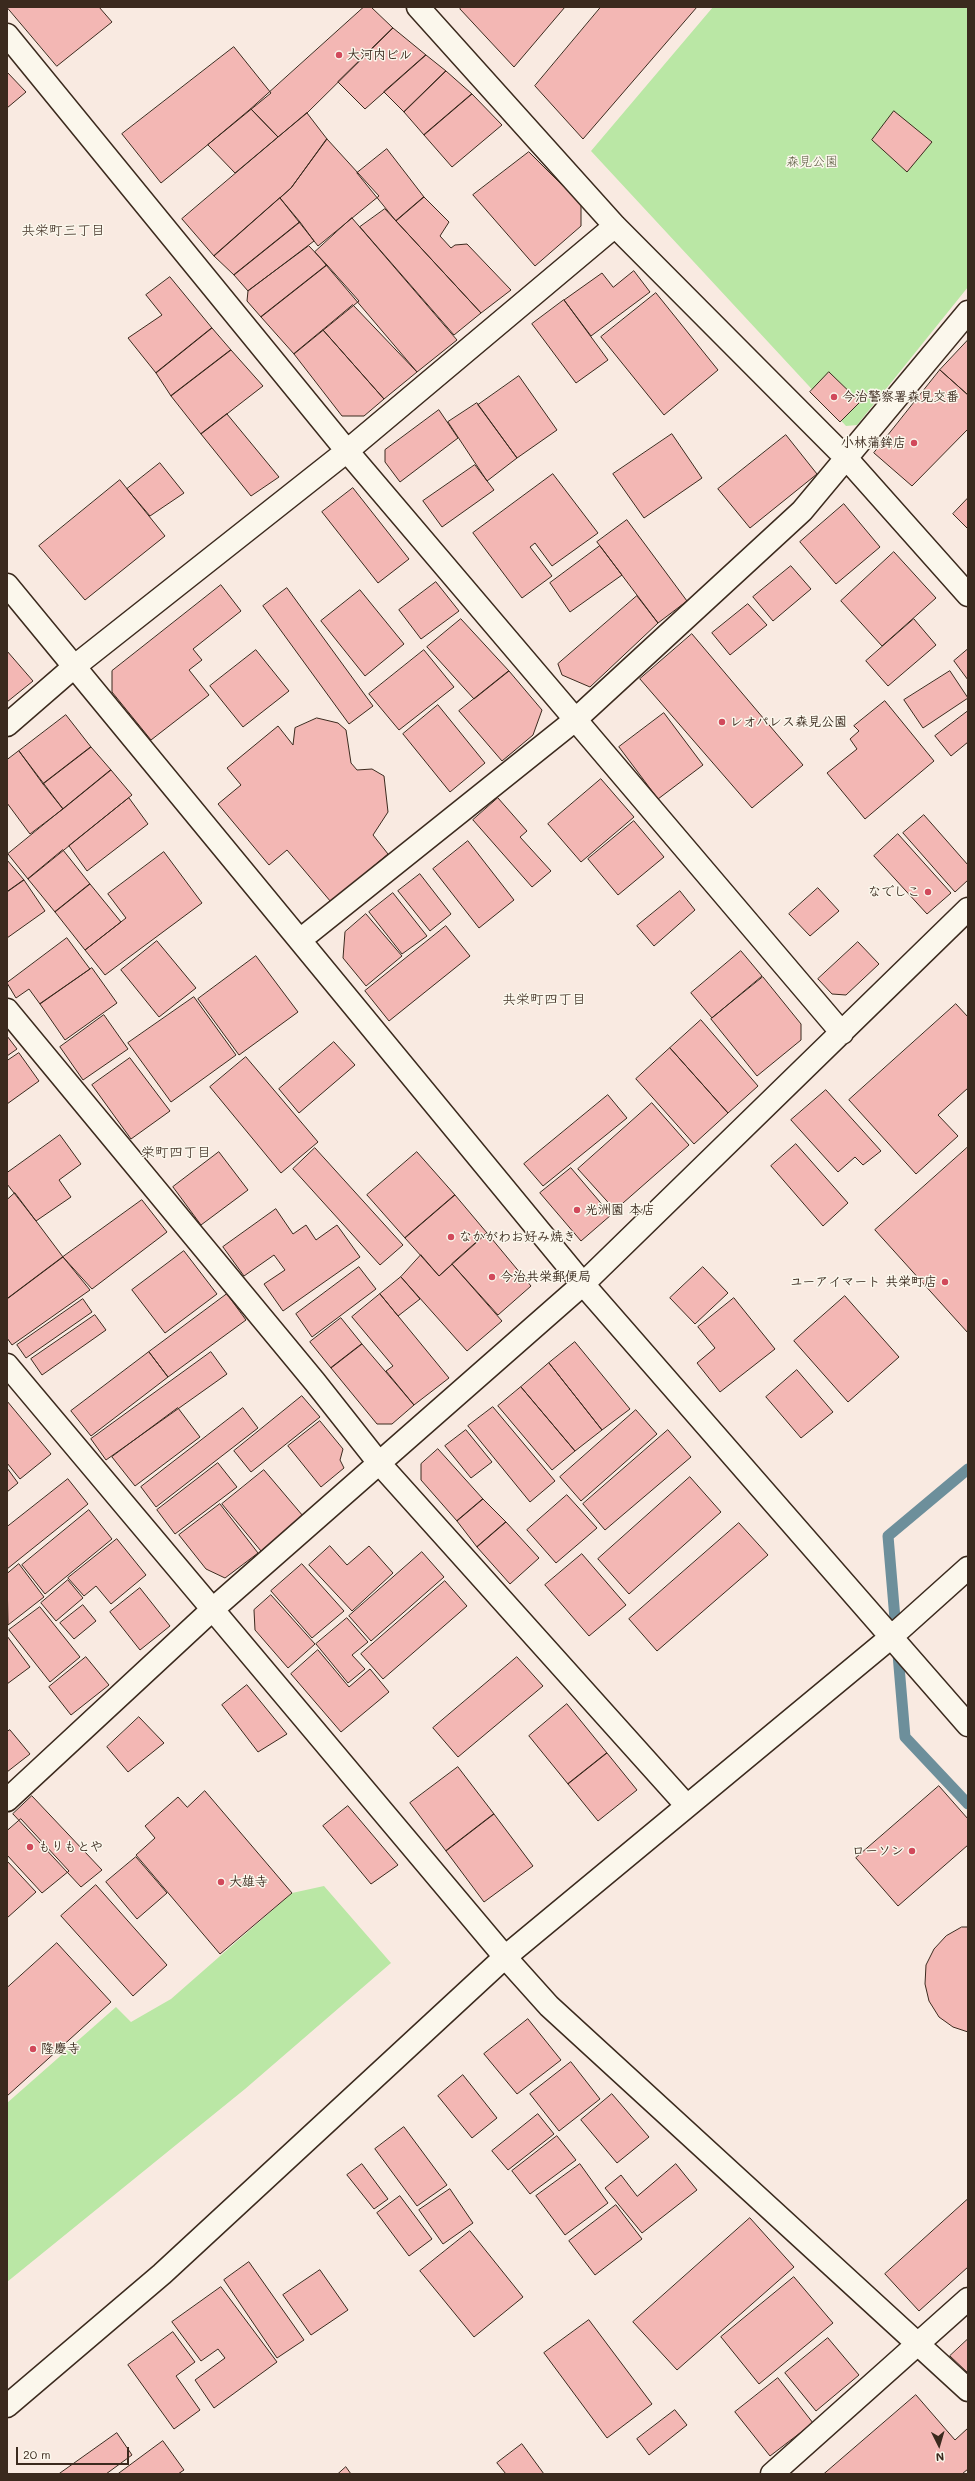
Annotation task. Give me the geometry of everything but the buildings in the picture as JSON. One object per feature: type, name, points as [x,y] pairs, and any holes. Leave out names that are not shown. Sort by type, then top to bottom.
[{"type":"street","points":[[428,11],[614,226],[847,459],[968,595]]},
{"type":"street","points":[[7,35],[347,451],[842,1033]]},
{"type":"street","points":[[7,725],[75,666],[347,451],[614,226]]},
{"type":"street","points":[[300,940],[575,720],[802,511],[847,459],[968,312]]},
{"type":"street","points":[[7,585],[583,1284],[890,1638],[968,1725]]},
{"type":"street","points":[[7,1800],[213,1609],[583,1284],[968,910]]},
{"type":"street","points":[[7,1010],[315,1382],[379,1463],[687,1806]]},
{"type":"street","points":[[7,1365],[505,1957],[549,2006],[968,2390]]},
{"type":"street","points":[[7,2406],[162,2274],[505,1957],[890,1638],[968,1568]]},
{"type":"street","points":[[772,2474],[968,2299]]},
{"type":"green space","name":"森見公園","points":[[713,7],[968,7],[968,287],[857,425],[846,426],[591,151]]},
{"type":"green space","points":[[324,1886],[391,1963],[245,2089],[7,2282],[7,2103],[116,2007],[131,2022],[171,1999],[292,1893]]},
{"type":"waterway","points":[[968,1469],[888,1536],[905,1737],[968,1804]]},
{"type":"place","name":"大河内ビル","points":[[339,55]]},
{"type":"place","name":"今治警察署森見交番","points":[[834,397]]},
{"type":"place","name":"小林蒲鉾店","points":[[914,443]]},
{"type":"place","name":"レオパレス森見公園","points":[[722,722]]},
{"type":"place","name":"なでしこ","points":[[928,892]]},
{"type":"place","name":"光洲園 本店","points":[[577,1210]]},
{"type":"place","name":"なかがわお好み焼き","points":[[451,1237]]},
{"type":"place","name":"今治共栄郵便局","points":[[492,1277]]},
{"type":"place","name":"ユーアイマート 共栄町店","points":[[945,1282]]},
{"type":"place","name":"もりもとや","points":[[30,1847]]},
{"type":"place","name":"ローソン","points":[[912,1851]]},
{"type":"place","name":"大雄寺","points":[[221,1882]]},
{"type":"place","name":"隆慶寺","points":[[33,2049]]},
{"type":"district","name":"共栄町三丁目","points":[[63,231]]},
{"type":"district","name":"共栄町四丁目","points":[[544,1000]]},
{"type":"district","name":"栄町四丁目","points":[[176,1153]]}]
